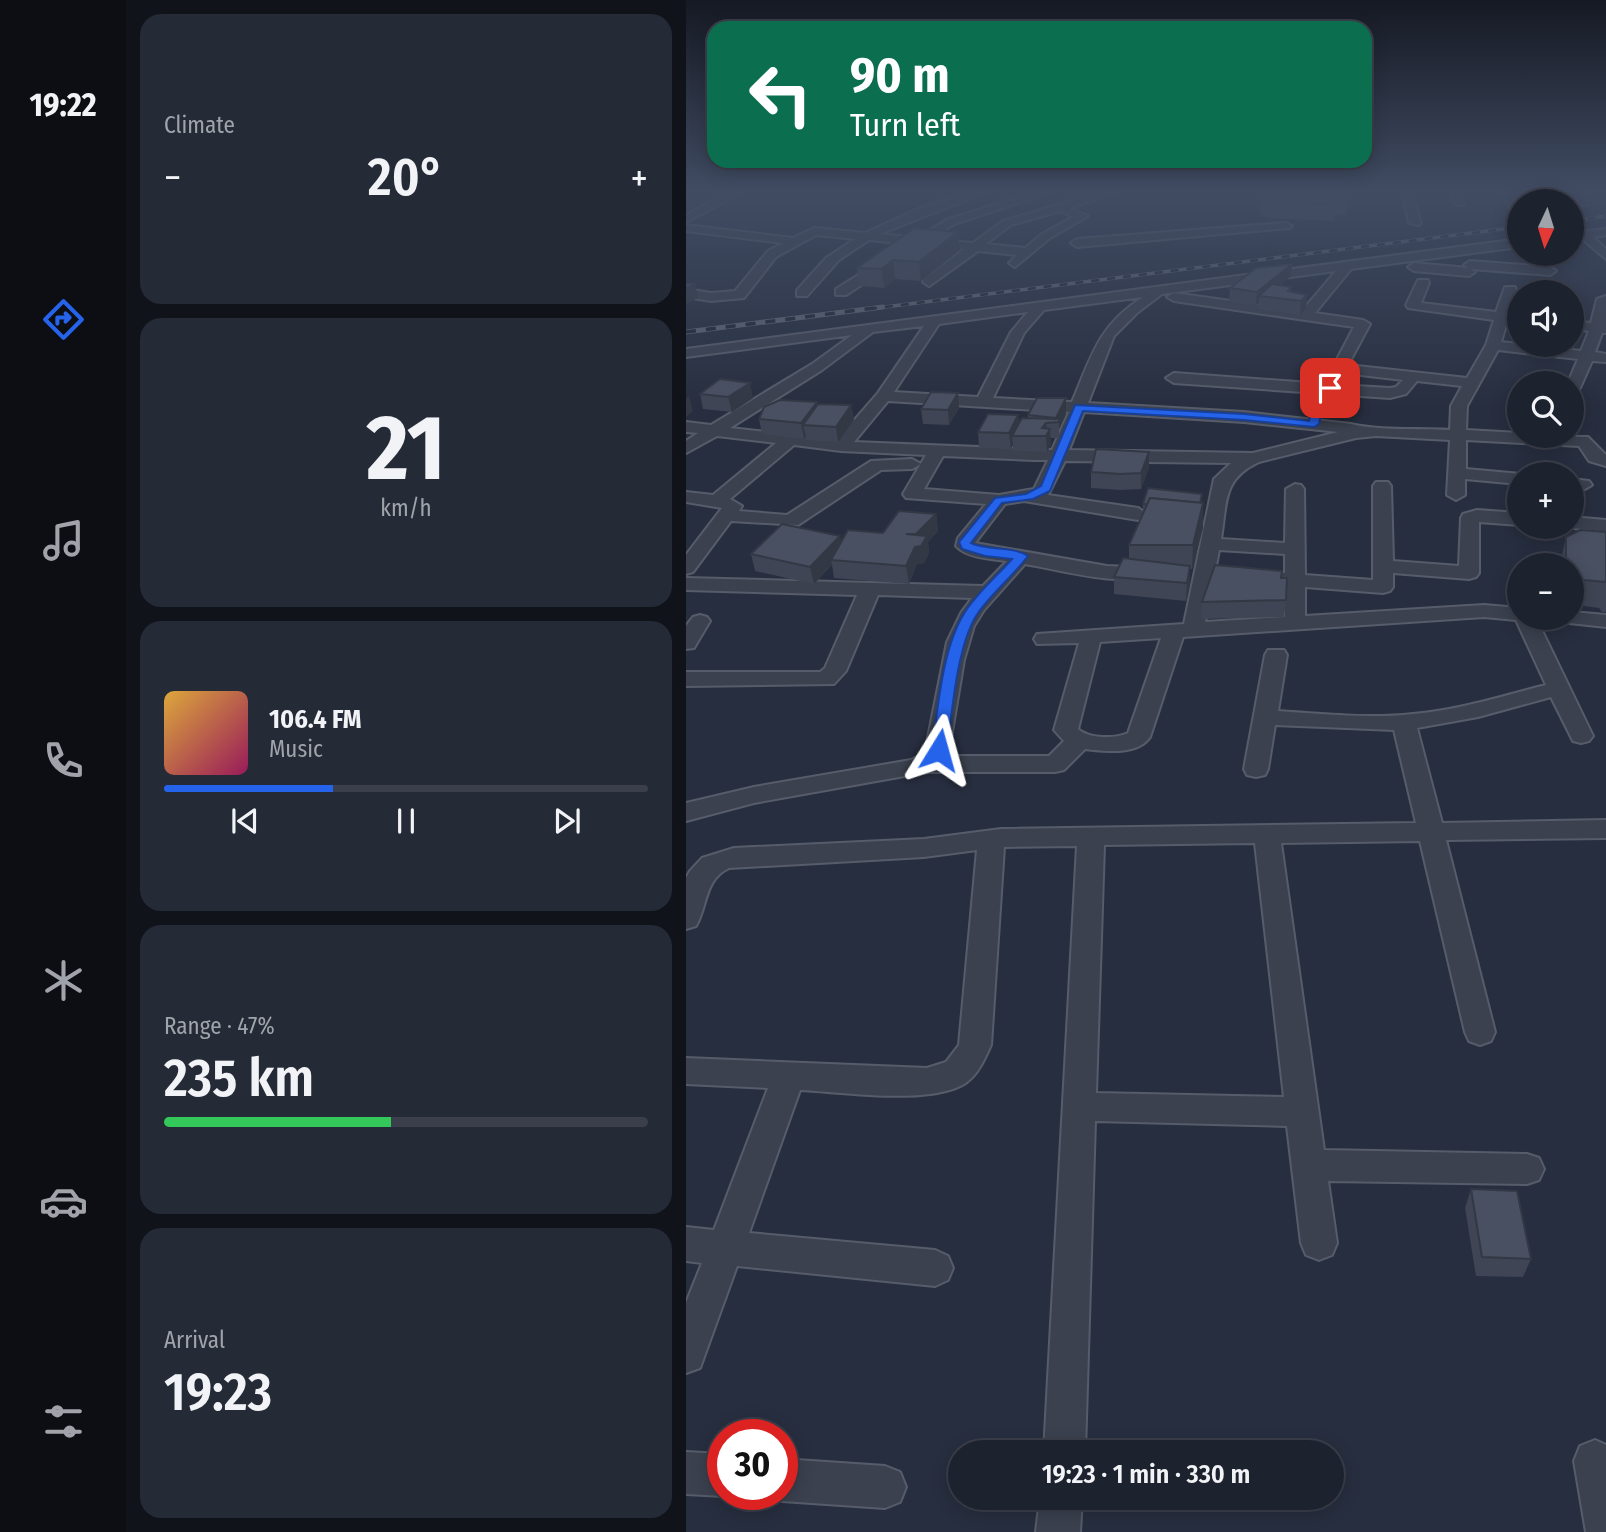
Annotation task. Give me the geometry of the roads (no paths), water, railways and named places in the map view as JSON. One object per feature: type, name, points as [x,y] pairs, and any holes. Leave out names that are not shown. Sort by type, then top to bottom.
[{"type":"street","points":[[686,293],[710,298],[739,295],[765,264]]},
{"type":"street","points":[[802,293],[828,264]]},
{"type":"street","points":[[841,292],[884,264]]},
{"type":"street","points":[[929,282],[952,264]]},
{"type":"street","points":[[1010,268],[1014,264]]},
{"type":"street","points":[[686,353],[1158,293],[1358,264]]},
{"type":"street","points":[[1382,264],[1468,274],[1550,276],[1550,266]]},
{"type":"street","points":[[1468,274],[1470,264]]},
{"type":"street","points":[[1304,316],[1347,266]]},
{"type":"street","points":[[1423,283],[1413,304],[1415,306],[1507,318]]},
{"type":"street","points":[[1029,497],[1045,488],[1108,335],[1132,310],[1158,293],[1363,324],[1320,402]]},
{"type":"street","points":[[1581,371],[1602,328],[1604,299]]},
{"type":"street","points":[[1456,495],[1459,406],[1493,345],[1507,300]]},
{"type":"street","points":[[983,402],[1018,332],[1039,307]]},
{"type":"street","points":[[841,446],[884,396],[934,321]]},
{"type":"street","points":[[1584,326],[1602,328]]},
{"type":"street","points":[[686,448],[817,368],[868,329]]},
{"type":"street","points":[[1493,345],[1606,358]]},
{"type":"street","points":[[1339,368],[1472,383]]},
{"type":"street","points":[[884,396],[1244,417],[1320,402],[1401,391],[1413,377]]},
{"type":"street","points":[[1174,378],[1320,402],[1373,432]]},
{"type":"street","points":[[686,427],[934,457]]},
{"type":"street","points":[[1091,637],[1067,724],[1069,736],[1076,740],[1131,742],[1138,737],[1184,632],[1197,572],[1209,544],[1223,480],[1240,464],[1253,458],[1356,433],[1373,432],[1458,433],[1581,441],[1587,443],[1595,457],[1606,461]]},
{"type":"street","points":[[686,568],[722,508],[789,440]]},
{"type":"street","points":[[686,497],[722,508],[791,521],[877,465],[888,463],[934,457],[1057,454],[1253,458]]},
{"type":"street","points":[[934,457],[912,494],[999,500],[1029,497],[1138,514]]},
{"type":"street","points":[[1457,473],[1507,478]]},
{"type":"street","points":[[1382,486],[1382,618]]},
{"type":"street","points":[[1294,624],[1295,489]]},
{"type":"street","points":[[999,500],[965,542],[966,546],[985,552],[1107,572],[1162,572]]},
{"type":"street","points":[[1382,566],[1469,573],[1470,518],[1507,518]]},
{"type":"street","points":[[1584,524],[1606,526]]},
{"type":"street","points":[[1209,544],[1295,549]]},
{"type":"street","points":[[926,765],[935,758],[939,750],[949,682],[962,634],[971,613],[1022,556]]},
{"type":"street","points":[[1197,572],[1383,587]]},
{"type":"street","points":[[686,584],[991,592]]},
{"type":"street","points":[[686,679],[826,678],[835,671],[870,589]]},
{"type":"street","points":[[1045,639],[1484,611],[1507,613]]},
{"type":"street","points":[[1584,619],[1606,621]]},
{"type":"street","points":[[686,643],[699,621]]},
{"type":"street","points":[[1532,630],[1581,736]]},
{"type":"street","points":[[1256,769],[1276,655]]},
{"type":"street","points":[[1265,718],[1404,722],[1465,713],[1559,688]]},
{"type":"street","points":[[1404,722],[1480,1032]]},
{"type":"street","points":[[686,812],[754,795],[926,765],[1055,764],[1073,748],[1076,740]]},
{"type":"street","points":[[686,919],[701,874],[718,859],[931,847],[991,839],[1606,829]]},
{"type":"street","points":[[1268,834],[1320,1243]]},
{"type":"street","points":[[1065,1440],[1091,837]]},
{"type":"street","points":[[686,1071],[928,1082],[952,1077],[968,1062],[975,1045],[991,839]]},
{"type":"street","points":[[686,1354],[789,1076]]},
{"type":"street","points":[[1079,1107],[1303,1112]]},
{"type":"street","points":[[1309,1165],[1527,1169]]},
{"type":"street","points":[[686,1244],[935,1268]]},
{"type":"street","points":[[1595,1461],[1606,1528]]},
{"type":"street","points":[[686,1473],[707,1474]]},
{"type":"street","points":[[798,1481],[885,1488]]},
{"type":"street","points":[[1058,1532],[1060,1510]]},
{"type":"railway","points":[[869,309],[1222,264]]},
{"type":"railway","points":[[686,332],[883,307]]}]
